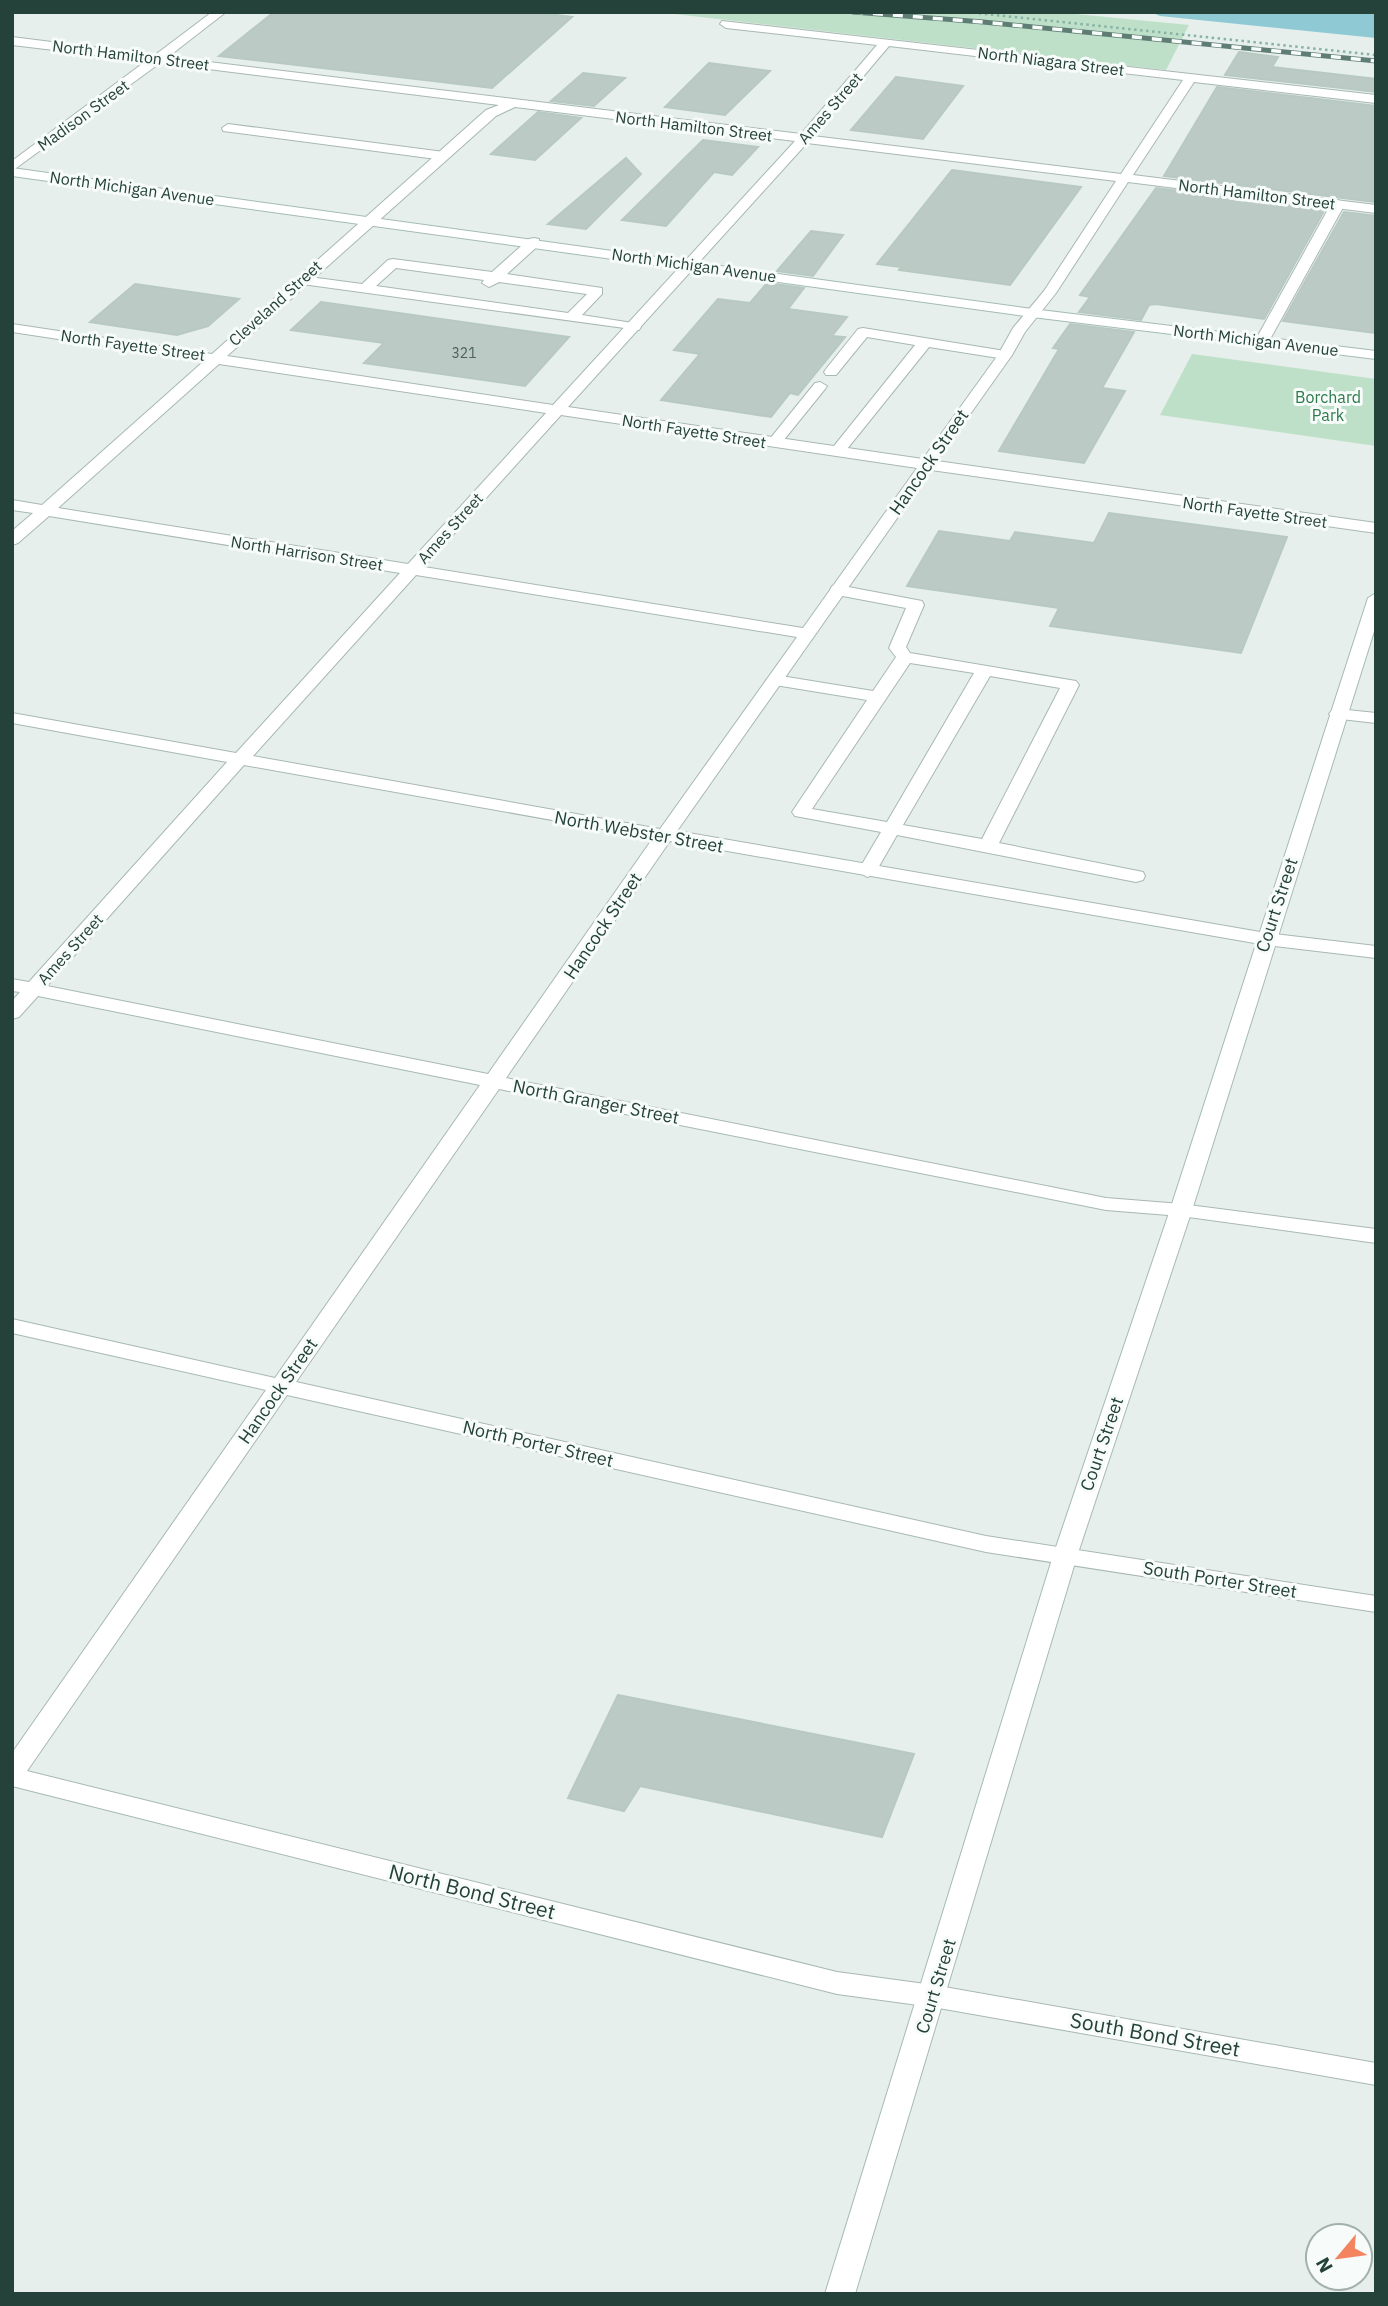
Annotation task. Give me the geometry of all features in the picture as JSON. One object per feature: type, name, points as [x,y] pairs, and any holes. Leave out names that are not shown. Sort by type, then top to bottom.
[{"type":"street","name":"Madison Street","points":[[12,170],[220,12]]},
{"type":"street","name":"North Niagara Street","points":[[726,24],[1376,99]]},
{"type":"street","name":"North Hamilton Street","points":[[12,41],[1376,209]]},
{"type":"street","name":"Ames Street","points":[[12,1013],[803,140],[886,42]]},
{"type":"street","name":"Hancock Street","points":[[12,1775],[664,836],[809,634],[1032,313],[1049,293],[1191,77]]},
{"type":"street","name":"Cleveland Street","points":[[12,540],[369,219],[491,113],[513,103]]},
{"type":"street","points":[[228,128],[444,156]]},
{"type":"street","name":"North Michigan Avenue","points":[[12,170],[1032,313],[1376,355]]},
{"type":"street","points":[[1262,341],[1338,204]]},
{"type":"street","points":[[467,303],[534,242]]},
{"type":"street","points":[[365,289],[393,263],[597,291],[572,318]]},
{"type":"street","points":[[302,279],[634,327]]},
{"type":"street","name":"North Fayette Street","points":[[12,328],[775,443],[1376,528]]},
{"type":"street","points":[[831,372],[863,332],[1005,355]]},
{"type":"street","points":[[838,451],[925,342]]},
{"type":"street","points":[[775,443],[820,386]]},
{"type":"street","name":"North Harrison Street","points":[[12,505],[809,634]]},
{"type":"street","points":[[838,590],[916,605],[897,648],[905,657],[1070,685],[988,846]]},
{"type":"street","name":"Court Street","points":[[840,2294],[1065,1556],[1181,1210],[1376,598]]},
{"type":"street","points":[[905,657],[801,812],[1136,876]]},
{"type":"street","points":[[867,871],[985,670]]},
{"type":"street","points":[[775,680],[878,697]]},
{"type":"street","points":[[1338,714],[1376,718]]},
{"type":"street","name":"North Webster Street","points":[[12,718],[867,871],[1266,939],[1376,952]]},
{"type":"street","name":"North Granger Street","points":[[12,985],[1106,1204],[1181,1210],[1376,1236]]},
{"type":"street","name":"North Porter Street","points":[[12,1326],[986,1544],[1065,1556]]},
{"type":"street","name":"South Porter Street","points":[[1065,1556],[1376,1604]]},
{"type":"street","name":"North Bond Street","points":[[12,1775],[837,1983],[933,1996]]},
{"type":"street","name":"South Bond Street","points":[[933,1996],[1376,2074]]},
{"type":"path","points":[[967,12],[1376,55]]},
{"type":"green space","points":[[657,12],[1055,12],[1189,25],[1166,70]]},
{"type":"green space","name":"Borchard Park","points":[[1192,354],[1376,379],[1376,446],[1160,415]]},
{"type":"water","points":[[1151,12],[1376,12],[1376,38],[1160,16]]},
{"type":"building","points":[[274,12],[535,12],[572,17],[492,88],[219,56]]},
{"type":"building","points":[[1239,52],[1278,57],[1272,67],[1376,79],[1376,92],[1225,75]]},
{"type":"building","points":[[709,63],[770,71],[725,115],[665,107]]},
{"type":"building","points":[[583,73],[625,78],[594,106],[551,101]]},
{"type":"building","points":[[896,77],[963,86],[923,139],[851,130]]},
{"type":"building","points":[[1217,87],[1376,106],[1376,202],[1164,176]]},
{"type":"building","points":[[538,112],[581,118],[535,160],[491,154]]},
{"type":"building","points":[[703,140],[758,147],[732,175],[714,172],[666,226],[622,220]]},
{"type":"building","points":[[626,158],[641,174],[586,229],[548,224]]},
{"type":"building","points":[[952,170],[1081,187],[1010,285],[899,270],[901,267],[877,264]]},
{"type":"building","points":[[1156,188],[1325,209],[1264,319],[1156,304],[1149,305],[1141,320],[1079,312],[1090,297],[1080,295]]},
{"type":"building","points":[[1344,212],[1376,216],[1376,333],[1283,321]]},
{"type":"building","points":[[811,231],[843,235],[813,276],[777,271]]},
{"type":"building","points":[[767,283],[804,288],[788,309],[847,317],[832,336],[845,337],[798,395],[790,393],[771,417],[661,400],[700,354],[674,350],[718,299],[750,303]]},
{"type":"building","points":[[135,284],[239,299],[208,326],[177,335],[90,322]]},
{"type":"building","points":[[321,302],[569,337],[525,386],[364,363],[384,343],[291,330]]},
{"type":"building","points":[[1070,324],[1134,332],[1102,388],[1125,391],[1084,463],[999,451],[1059,349],[1053,348]]},
{"type":"building","points":[[1109,513],[1287,537],[1241,653],[1050,626],[1059,608],[907,586],[939,531],[1010,541],[1015,532],[1094,543]]},
{"type":"building","points":[[618,1695],[914,1754],[882,1837],[640,1786],[624,1811],[568,1798]]},
{"type":"railway","points":[[853,12],[983,22],[1376,61]]}]
